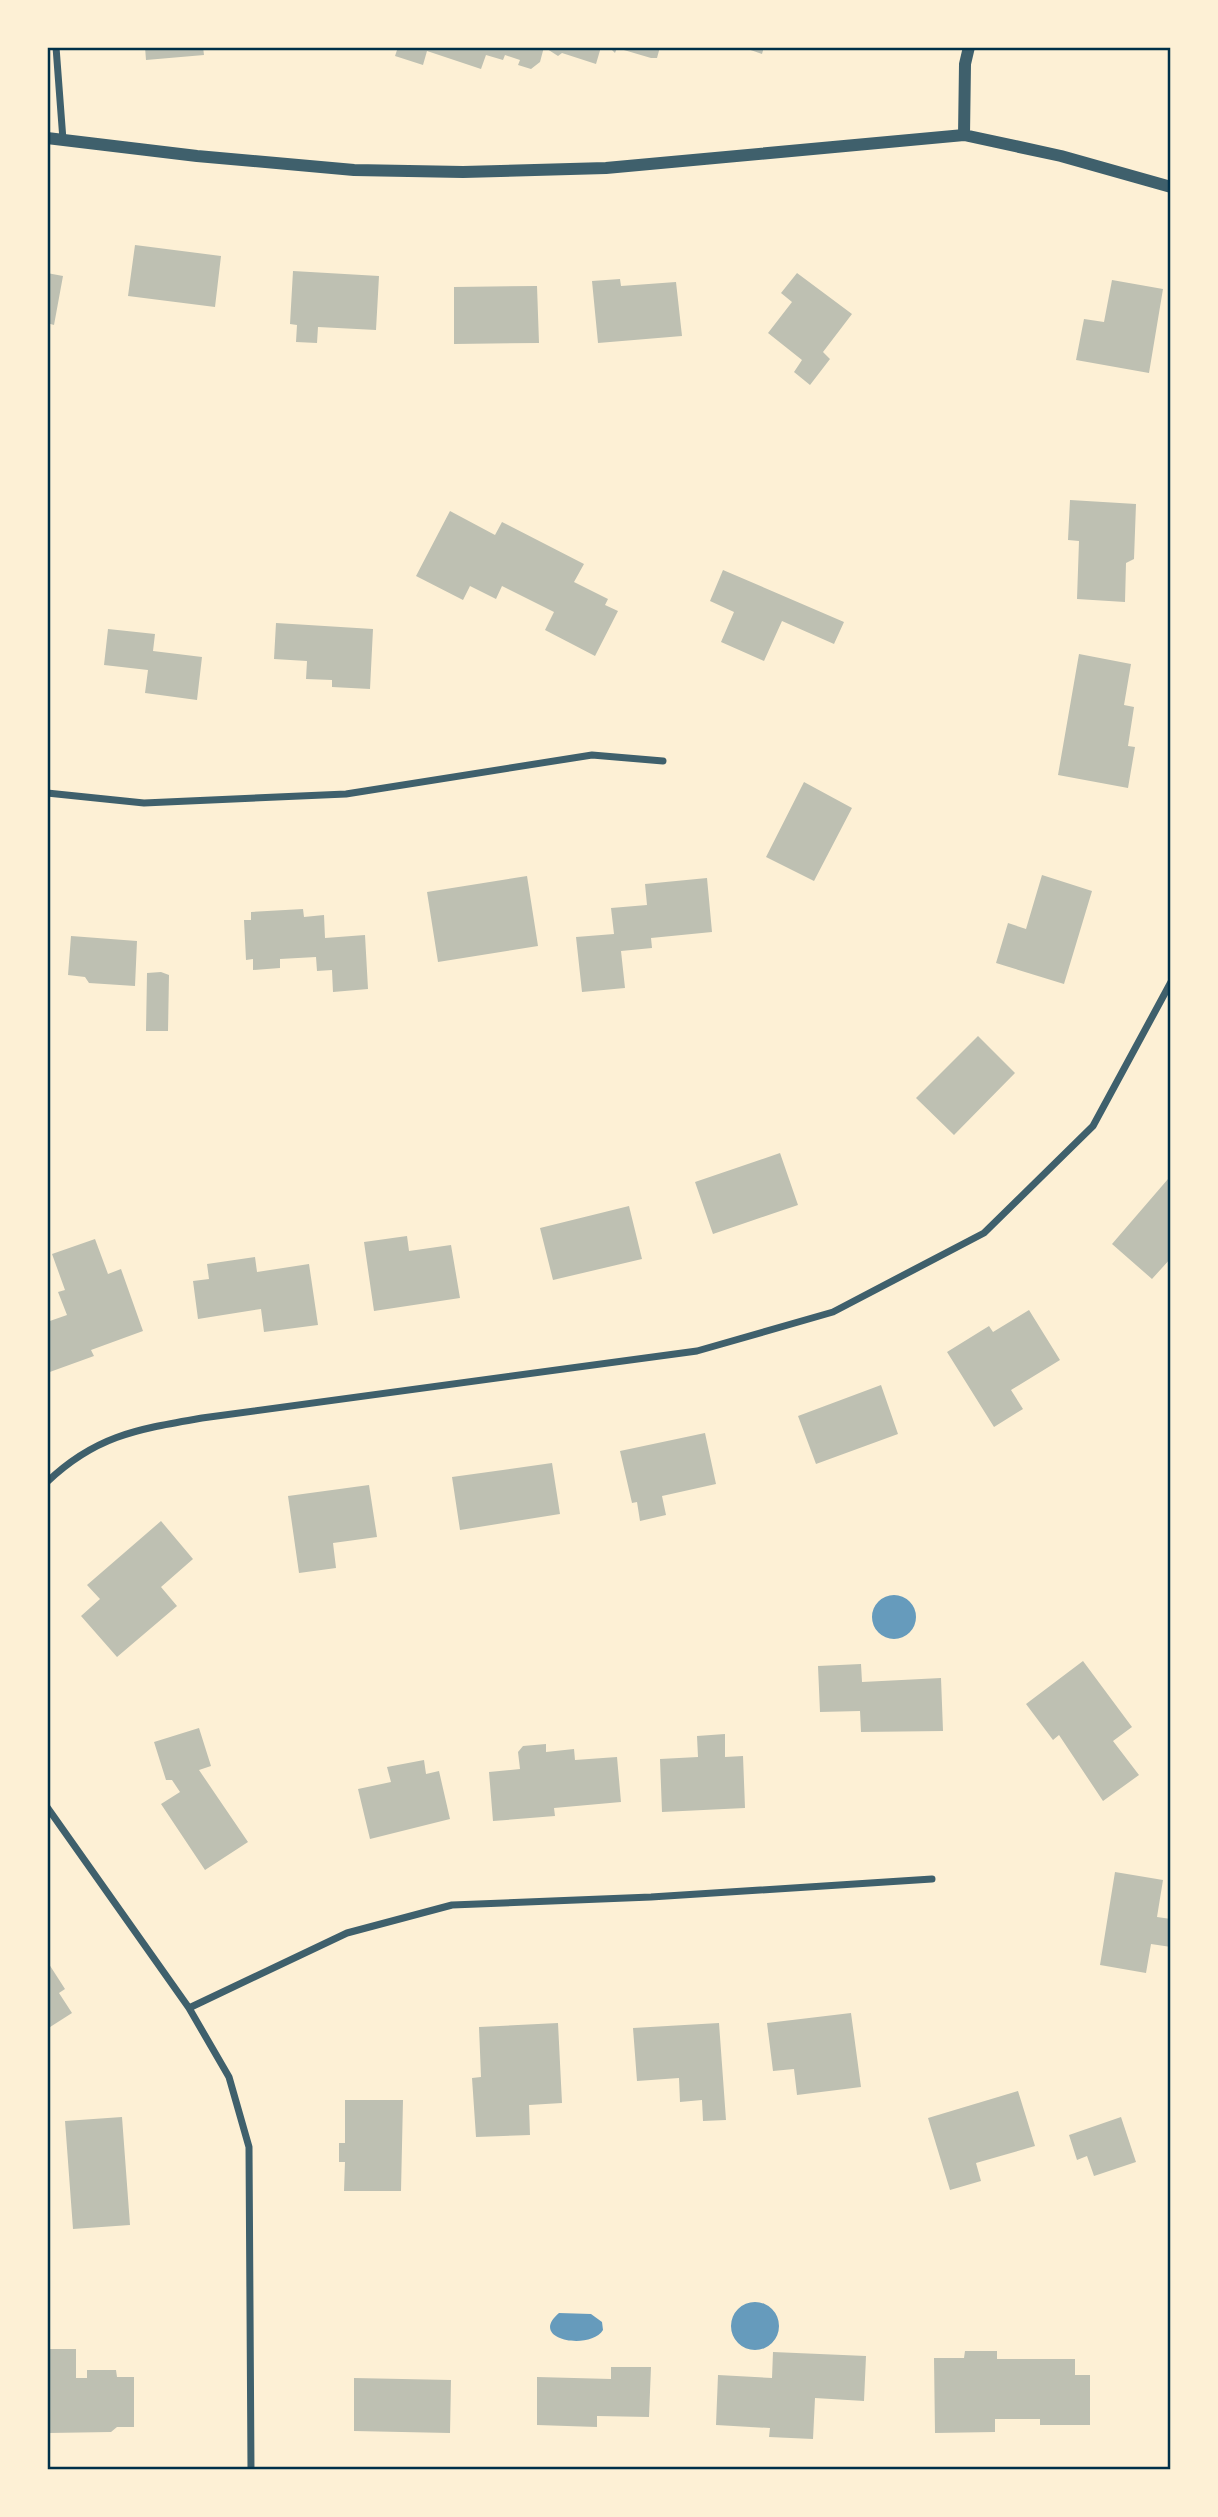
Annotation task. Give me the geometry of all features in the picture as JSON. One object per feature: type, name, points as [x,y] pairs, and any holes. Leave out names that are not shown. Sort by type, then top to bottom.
[{"type":"street","points":[[56,47],[63,140]]},
{"type":"street","points":[[964,135],[969,47]]},
{"type":"street","points":[[47,138],[354,170],[463,172],[606,168],[964,135],[1061,156],[1171,187]]},
{"type":"street","points":[[47,793],[144,803],[346,794],[592,755],[663,761]]},
{"type":"street","points":[[47,1482],[100,1443],[129,1431],[202,1418],[697,1351],[833,1312],[984,1233],[1093,1126],[1171,982]]},
{"type":"street","points":[[47,1807],[189,2008],[229,2077],[249,2147],[251,2470]]},
{"type":"street","points":[[189,2008],[347,1933],[452,1905],[651,1897],[932,1880]]},
{"type":"water","points":[[894,1595],[909,1602],[916,1617],[909,1632],[894,1639],[879,1632],[872,1617],[879,1602]]},
{"type":"water","points":[[755,2302],[772,2309],[779,2326],[772,2343],[755,2350],[738,2343],[731,2326],[738,2309]]},
{"type":"water","points":[[559,2313],[591,2314],[602,2322],[603,2330],[586,2340],[564,2340],[555,2336],[551,2330],[551,2322]]},
{"type":"building","points":[[145,47],[203,47],[204,55],[146,60]]},
{"type":"building","points":[[398,47],[544,47],[540,62],[531,69],[518,65],[520,60],[505,55],[503,60],[486,55],[481,69],[427,51],[423,65],[395,56]]},
{"type":"building","points":[[544,47],[601,47],[596,64],[562,53],[558,56]]},
{"type":"building","points":[[609,47],[660,47],[657,58],[651,58],[617,48],[615,53]]},
{"type":"building","points":[[742,47],[764,47],[762,54]]},
{"type":"building","points":[[135,245],[221,256],[215,307],[128,296]]},
{"type":"building","points":[[293,271],[379,276],[376,330],[318,327],[317,343],[296,342],[297,325],[290,324]]},
{"type":"building","points":[[47,273],[63,276],[54,325],[47,323]]},
{"type":"building","points":[[797,273],[852,314],[823,352],[830,359],[810,385],[794,372],[802,360],[768,333],[792,302],[781,293]]},
{"type":"building","points":[[620,279],[621,286],[676,282],[682,336],[598,343],[592,281]]},
{"type":"building","points":[[1112,280],[1163,289],[1149,373],[1076,360],[1084,319],[1104,322]]},
{"type":"building","points":[[537,286],[539,343],[454,344],[454,287]]},
{"type":"building","points":[[1070,500],[1136,504],[1134,559],[1126,563],[1125,602],[1077,599],[1079,541],[1068,540]]},
{"type":"building","points":[[450,511],[495,535],[502,522],[584,564],[574,582],[608,599],[605,605],[618,611],[595,656],[545,630],[554,612],[502,586],[496,599],[470,586],[463,600],[416,576]]},
{"type":"building","points":[[723,570],[844,622],[834,644],[782,621],[764,661],[721,642],[734,612],[710,601]]},
{"type":"building","points":[[276,623],[373,629],[370,689],[332,687],[332,680],[306,679],[307,661],[274,659]]},
{"type":"building","points":[[108,629],[155,634],[153,651],[202,657],[197,700],[145,693],[148,670],[104,665]]},
{"type":"building","points":[[1079,654],[1131,664],[1124,705],[1134,707],[1128,746],[1135,747],[1128,788],[1058,775]]},
{"type":"building","points":[[804,782],[852,808],[814,881],[766,857]]},
{"type":"building","points":[[1042,875],[1092,891],[1064,984],[996,963],[1008,923],[1026,929]]},
{"type":"building","points":[[527,876],[538,946],[438,962],[427,892]]},
{"type":"building","points":[[707,878],[712,932],[651,938],[652,948],[621,951],[625,988],[582,992],[576,937],[614,934],[611,908],[647,905],[645,884]]},
{"type":"building","points":[[303,909],[304,917],[324,915],[325,938],[365,935],[368,989],[333,992],[332,970],[317,971],[316,957],[280,959],[280,968],[253,970],[253,959],[246,960],[244,920],[251,920],[251,912]]},
{"type":"building","points":[[71,936],[137,941],[135,986],[89,983],[85,977],[68,975]]},
{"type":"building","points":[[161,972],[169,975],[168,1031],[146,1031],[147,973]]},
{"type":"building","points":[[978,1036],[1015,1073],[954,1135],[916,1098]]},
{"type":"building","points":[[780,1153],[798,1205],[713,1234],[695,1182]]},
{"type":"building","points":[[1168,1179],[1171,1258],[1152,1279],[1112,1244]]},
{"type":"building","points":[[629,1206],[642,1259],[553,1280],[540,1228]]},
{"type":"building","points":[[407,1236],[409,1251],[451,1245],[460,1298],[374,1311],[364,1242]]},
{"type":"building","points":[[95,1239],[108,1274],[121,1269],[143,1331],[91,1350],[94,1356],[47,1373],[47,1322],[67,1315],[58,1292],[65,1290],[52,1254]]},
{"type":"building","points":[[255,1257],[257,1272],[309,1264],[318,1325],[264,1332],[261,1309],[198,1319],[193,1281],[209,1279],[207,1264]]},
{"type":"building","points":[[1029,1310],[1060,1360],[1011,1390],[1023,1409],[994,1427],[947,1352],[989,1326],[993,1332]]},
{"type":"building","points":[[881,1385],[898,1434],[816,1464],[798,1416]]},
{"type":"building","points":[[705,1433],[716,1484],[662,1496],[666,1515],[640,1521],[637,1502],[632,1503],[620,1451]]},
{"type":"building","points":[[552,1463],[560,1514],[460,1530],[452,1477]]},
{"type":"building","points":[[369,1485],[377,1537],[333,1543],[336,1568],[299,1573],[288,1496]]},
{"type":"building","points":[[161,1521],[193,1559],[161,1587],[177,1606],[117,1657],[81,1616],[100,1599],[87,1585]]},
{"type":"building","points":[[1083,1661],[1132,1727],[1113,1741],[1139,1775],[1103,1801],[1059,1735],[1053,1740],[1026,1704]]},
{"type":"building","points":[[861,1664],[862,1682],[941,1678],[943,1731],[861,1732],[860,1711],[820,1712],[818,1666]]},
{"type":"building","points":[[199,1728],[211,1766],[199,1770],[248,1842],[205,1870],[161,1804],[180,1792],[172,1780],[166,1780],[154,1742]]},
{"type":"building","points":[[725,1734],[725,1757],[743,1756],[745,1808],[662,1812],[660,1759],[698,1757],[697,1736]]},
{"type":"building","points":[[546,1744],[546,1752],[574,1749],[575,1760],[617,1757],[621,1802],[554,1808],[555,1816],[493,1821],[489,1772],[520,1769],[518,1752],[523,1746]]},
{"type":"building","points":[[424,1760],[426,1774],[439,1771],[450,1819],[370,1839],[358,1789],[391,1782],[387,1767]]},
{"type":"building","points":[[1115,1872],[1163,1880],[1157,1917],[1171,1919],[1171,1947],[1151,1944],[1146,1973],[1100,1965]]},
{"type":"building","points":[[47,1961],[65,1989],[59,1993],[72,2013],[47,2029]]},
{"type":"building","points":[[851,2013],[861,2087],[797,2095],[794,2069],[773,2071],[767,2023]]},
{"type":"building","points":[[558,2023],[562,2103],[529,2105],[530,2135],[476,2137],[472,2078],[481,2077],[479,2027]]},
{"type":"building","points":[[719,2023],[726,2120],[703,2121],[702,2100],[680,2102],[679,2078],[637,2081],[633,2028]]},
{"type":"building","points":[[1018,2091],[1035,2146],[976,2163],[981,2181],[950,2190],[928,2118]]},
{"type":"building","points":[[345,2100],[403,2100],[401,2191],[344,2191],[345,2162],[339,2162],[339,2143],[345,2143]]},
{"type":"building","points":[[122,2117],[130,2225],[73,2229],[65,2121]]},
{"type":"building","points":[[1121,2117],[1136,2162],[1094,2176],[1087,2156],[1077,2160],[1069,2135]]},
{"type":"building","points":[[47,2349],[76,2349],[76,2378],[87,2378],[87,2370],[116,2370],[117,2377],[134,2377],[134,2427],[117,2427],[111,2432],[49,2433]]},
{"type":"building","points":[[965,2351],[997,2351],[997,2359],[1075,2359],[1075,2375],[1090,2375],[1090,2425],[1040,2425],[1040,2419],[995,2419],[995,2432],[935,2433],[934,2358],[964,2358]]},
{"type":"building","points":[[773,2352],[866,2356],[864,2401],[815,2398],[813,2439],[769,2437],[770,2428],[716,2425],[718,2375],[772,2378]]},
{"type":"building","points":[[611,2367],[651,2367],[649,2417],[597,2416],[597,2427],[537,2425],[537,2377],[611,2379]]},
{"type":"building","points":[[354,2378],[451,2380],[450,2433],[354,2431]]}]
